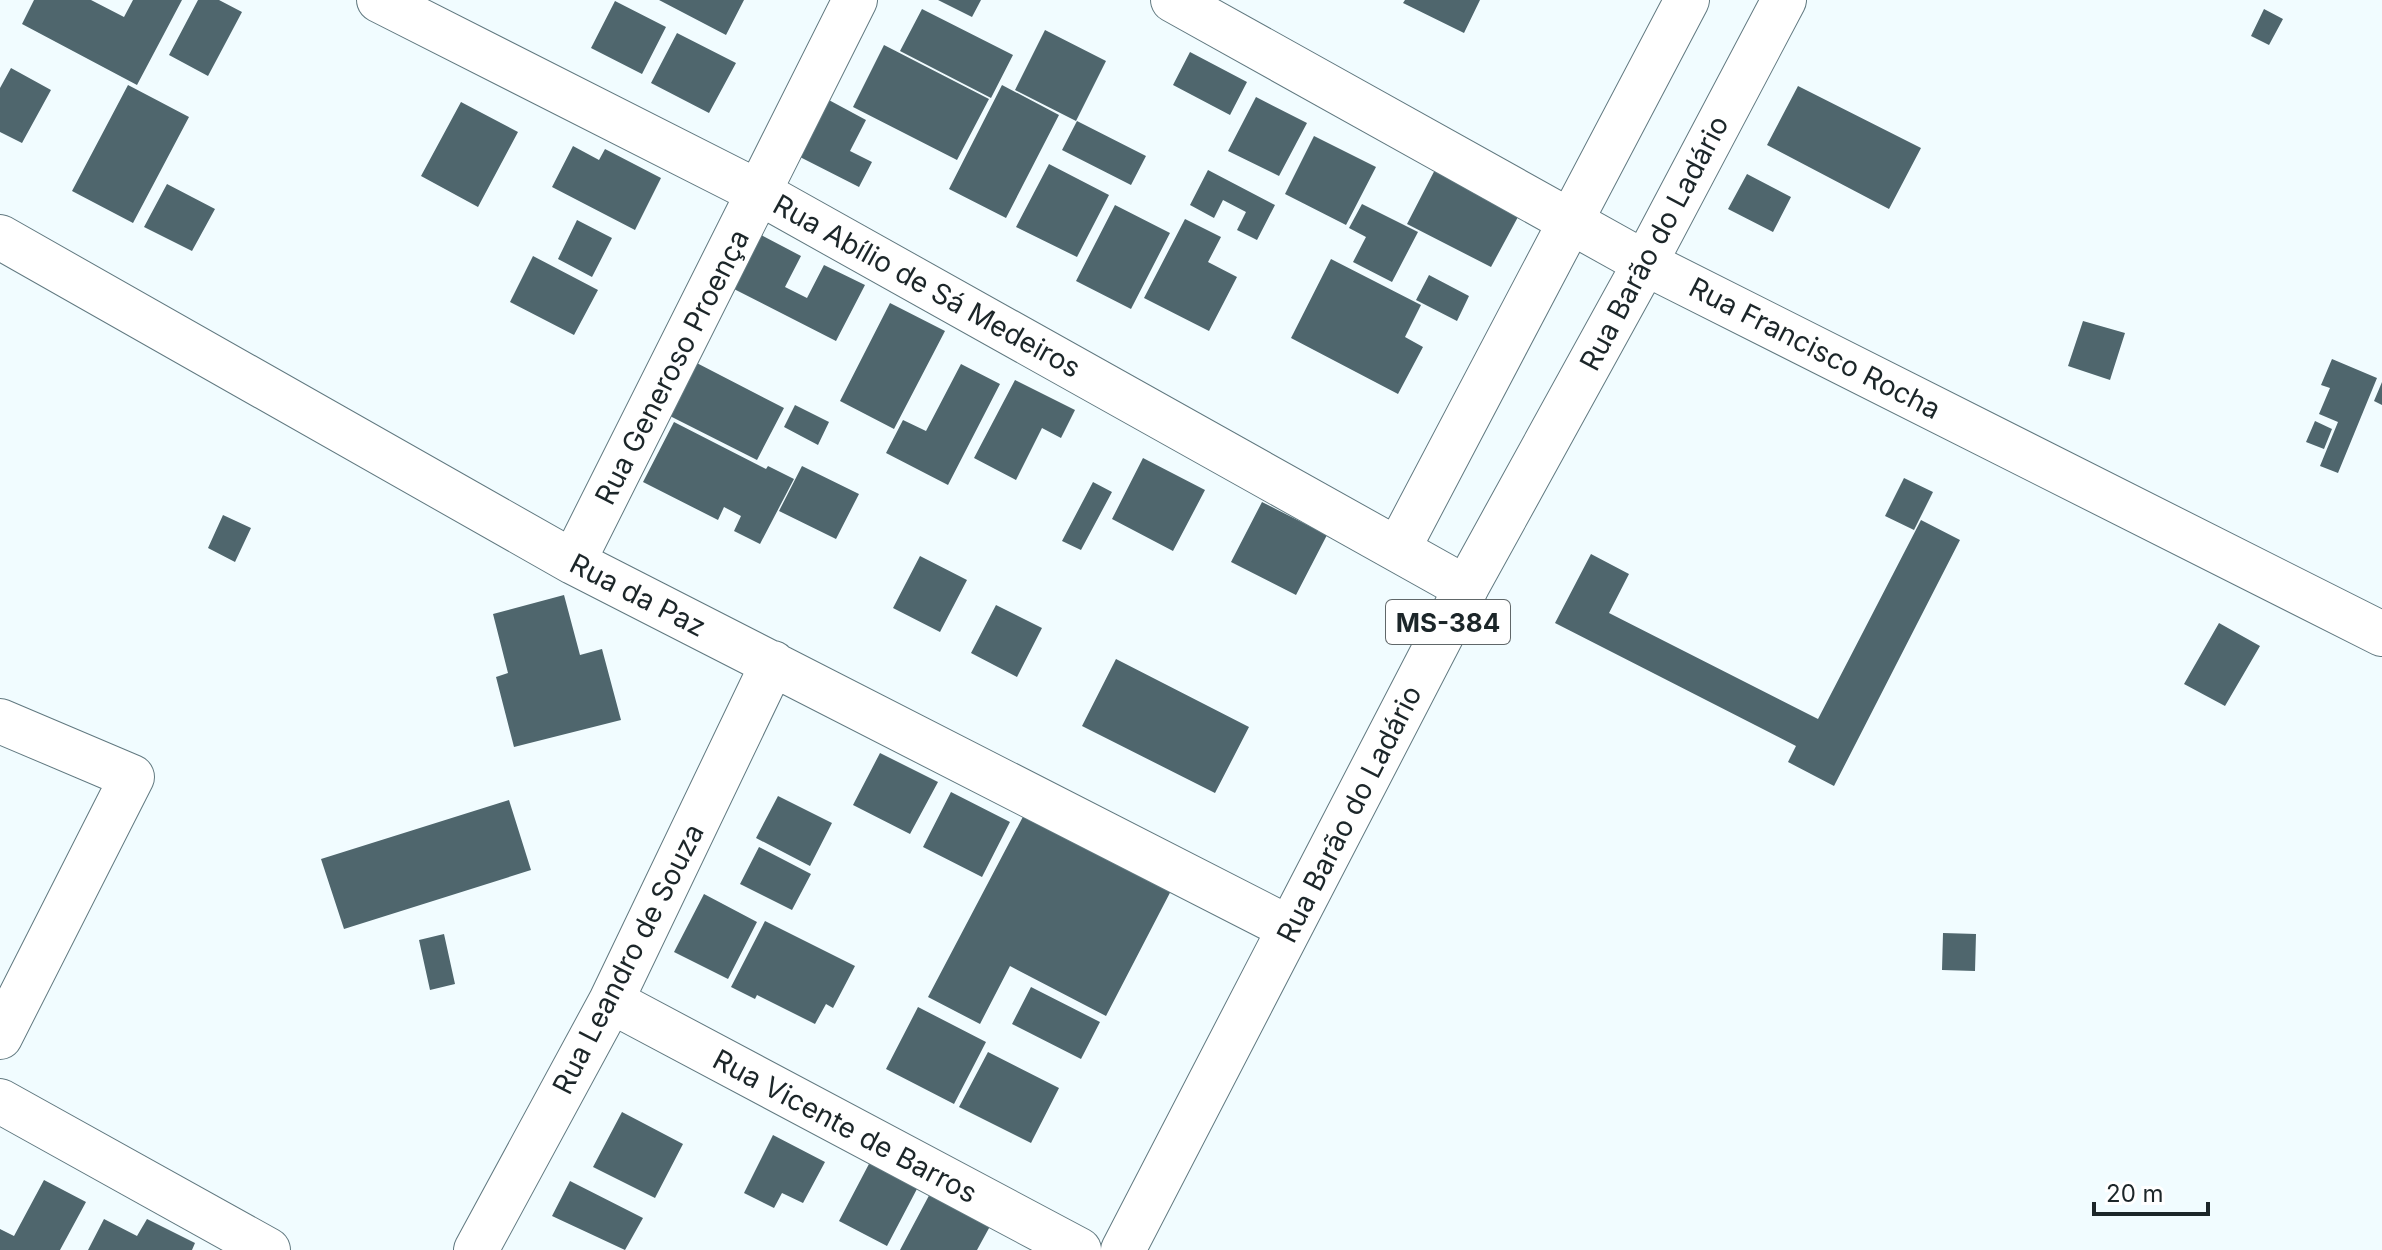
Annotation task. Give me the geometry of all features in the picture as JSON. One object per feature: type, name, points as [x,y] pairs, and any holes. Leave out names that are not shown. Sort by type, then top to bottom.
[{"type":"street","name":"Rua Abílio de Sá Medeiros","points":[[379,0],[760,193],[1466,588]]},
{"type":"street","name":"Rua Generoso Proença","points":[[573,562],[855,0]]},
{"type":"street","name":"Rua Francisco Rocha","points":[[1173,0],[1645,263],[2382,634]]},
{"type":"street","points":[[1398,549],[1687,0]]},
{"type":"street","name":"Rua Barão do Ladário","points":[[1123,1250],[1466,588],[1645,263],[1784,0]]},
{"type":"street","name":"Rua da Paz","points":[[0,237],[573,562],[1289,928]]},
{"type":"street","name":"Rua Leandro de Souza","points":[[476,1250],[611,1001],[773,663]]},
{"type":"street","points":[[0,721],[132,777],[0,1037]]},
{"type":"street","name":"Rua Vicente de Barros","points":[[611,1001],[1079,1250]]},
{"type":"street","points":[[0,1101],[268,1250]]},
{"type":"building","points":[[34,0],[91,0],[124,17],[133,0],[182,0],[137,85],[22,24]]},
{"type":"building","points":[[198,0],[219,0],[242,12],[208,76],[169,55]]},
{"type":"building","points":[[659,0],[744,0],[726,35]]},
{"type":"building","points":[[938,0],[981,0],[972,17]]},
{"type":"building","points":[[1405,0],[1480,0],[1464,33],[1403,3]]},
{"type":"building","points":[[615,1],[666,27],[642,74],[591,48]]},
{"type":"building","points":[[922,9],[1013,55],[991,98],[900,51]]},
{"type":"building","points":[[2264,9],[2283,19],[2269,45],[2251,36]]},
{"type":"building","points":[[1045,30],[1106,61],[1076,121],[1015,90]]},
{"type":"building","points":[[677,33],[736,63],[709,113],[651,83]]},
{"type":"building","points":[[884,45],[989,99],[957,160],[853,107]]},
{"type":"building","points":[[1190,52],[1247,82],[1230,115],[1173,85]]},
{"type":"building","points":[[11,68],[51,90],[22,143],[0,132],[0,88]]},
{"type":"building","points":[[128,85],[189,117],[133,223],[72,191]]},
{"type":"building","points":[[1002,85],[1059,115],[1006,218],[949,189]]},
{"type":"building","points":[[1798,86],[1921,148],[1889,209],[1767,145]]},
{"type":"building","points":[[1256,97],[1307,123],[1279,176],[1228,151]]},
{"type":"building","points":[[827,99],[866,120],[850,151],[872,162],[859,187],[798,156]]},
{"type":"building","points":[[461,102],[518,132],[478,207],[421,176]]},
{"type":"building","points":[[1077,121],[1146,156],[1131,185],[1062,150]]},
{"type":"building","points":[[1314,136],[1376,167],[1346,225],[1285,194]]},
{"type":"building","points":[[573,146],[599,160],[605,149],[661,178],[635,230],[552,187]]},
{"type":"building","points":[[1440,160],[1525,204],[1491,267],[1407,224]]},
{"type":"building","points":[[1049,164],[1109,195],[1077,257],[1016,227]]},
{"type":"building","points":[[1208,170],[1275,205],[1257,240],[1237,230],[1246,212],[1223,200],[1214,218],[1190,205]]},
{"type":"building","points":[[1747,174],[1791,197],[1773,232],[1728,209]]},
{"type":"building","points":[[167,184],[215,209],[192,251],[144,227]]},
{"type":"building","points":[[1362,204],[1418,232],[1392,282],[1353,262],[1366,237],[1349,228]]},
{"type":"building","points":[[1115,205],[1170,233],[1131,309],[1076,281]]},
{"type":"building","points":[[1185,219],[1221,237],[1208,262],[1237,277],[1209,331],[1144,298]]},
{"type":"building","points":[[577,220],[612,238],[592,277],[558,259]]},
{"type":"building","points":[[759,234],[801,256],[785,287],[807,298],[824,265],[865,285],[836,341],[732,288]]},
{"type":"building","points":[[533,256],[598,290],[574,335],[510,302]]},
{"type":"building","points":[[1331,259],[1421,305],[1405,337],[1423,347],[1398,394],[1291,338]]},
{"type":"building","points":[[1429,275],[1469,296],[1457,321],[1416,300]]},
{"type":"building","points":[[890,303],[945,331],[894,429],[840,401]]},
{"type":"building","points":[[2083,321],[2125,333],[2110,380],[2068,366]]},
{"type":"building","points":[[689,359],[784,408],[757,460],[662,412]]},
{"type":"building","points":[[2332,359],[2377,378],[2338,473],[2320,466],[2338,422],[2319,414],[2330,388],[2321,385]]},
{"type":"building","points":[[961,364],[1000,384],[948,485],[886,453],[903,420],[926,431]]},
{"type":"building","points":[[1015,380],[1075,410],[1061,438],[1042,428],[1016,480],[974,458]]},
{"type":"building","points":[[2382,382],[2382,405],[2374,401]]},
{"type":"building","points":[[795,405],[829,422],[818,445],[784,427]]},
{"type":"building","points":[[2315,421],[2332,429],[2324,449],[2306,442]]},
{"type":"building","points":[[674,422],[766,469],[768,466],[794,479],[760,544],[734,531],[741,516],[724,507],[718,520],[643,482]]},
{"type":"building","points":[[1143,458],[1205,490],[1173,551],[1112,519]]},
{"type":"building","points":[[802,466],[859,494],[836,539],[779,511]]},
{"type":"building","points":[[1904,478],[1933,492],[1914,530],[1885,516]]},
{"type":"building","points":[[1093,482],[1112,492],[1081,550],[1062,541]]},
{"type":"building","points":[[1262,502],[1327,535],[1296,595],[1231,562]]},
{"type":"building","points":[[223,515],[251,528],[235,562],[208,548]]},
{"type":"building","points":[[1921,520],[1960,540],[1834,786],[1788,762],[1796,746],[1555,623],[1591,554],[1629,574],[1609,613],[1818,719]]},
{"type":"building","points":[[920,556],[967,580],[940,632],[893,608]]},
{"type":"building","points":[[564,595],[580,655],[602,649],[621,720],[514,747],[496,677],[508,673],[493,614]]},
{"type":"building","points":[[996,605],[1042,628],[1017,677],[971,653]]},
{"type":"building","points":[[2219,623],[2260,646],[2225,706],[2184,684]]},
{"type":"building","points":[[1116,659],[1249,727],[1215,793],[1082,726]]},
{"type":"building","points":[[880,753],[938,782],[910,834],[853,805]]},
{"type":"building","points":[[951,792],[1010,822],[982,877],[923,847]]},
{"type":"building","points":[[778,796],[832,823],[810,866],[756,838]]},
{"type":"building","points":[[509,800],[531,870],[344,929],[321,859]]},
{"type":"building","points":[[1027,809],[1174,885],[1106,1016],[1010,966],[980,1024],[928,997]]},
{"type":"building","points":[[759,847],[811,874],[792,910],[740,884]]},
{"type":"building","points":[[704,894],[757,922],[728,979],[674,952]]},
{"type":"building","points":[[765,921],[855,966],[833,1008],[826,1004],[815,1024],[757,995],[755,999],[731,987]]},
{"type":"building","points":[[1943,933],[1976,934],[1975,971],[1942,970]]},
{"type":"building","points":[[444,934],[455,984],[430,990],[419,940]]},
{"type":"building","points":[[1031,987],[1100,1022],[1081,1059],[1012,1024]]},
{"type":"building","points":[[918,1007],[986,1042],[954,1104],[886,1069]]},
{"type":"building","points":[[988,1052],[1059,1088],[1031,1143],[959,1107]]},
{"type":"building","points":[[622,1112],[683,1144],[655,1198],[593,1167]]},
{"type":"building","points":[[773,1135],[825,1162],[803,1203],[782,1193],[774,1208],[744,1193]]},
{"type":"building","points":[[870,1162],[918,1187],[887,1246],[839,1221]]},
{"type":"building","points":[[44,1180],[86,1202],[60,1250],[0,1250],[0,1229],[14,1236]]},
{"type":"building","points":[[570,1181],[643,1218],[625,1250],[552,1216]]},
{"type":"building","points":[[933,1188],[994,1219],[977,1250],[900,1250]]},
{"type":"building","points":[[104,1219],[137,1236],[147,1219],[195,1243],[192,1250],[88,1250]]}]
